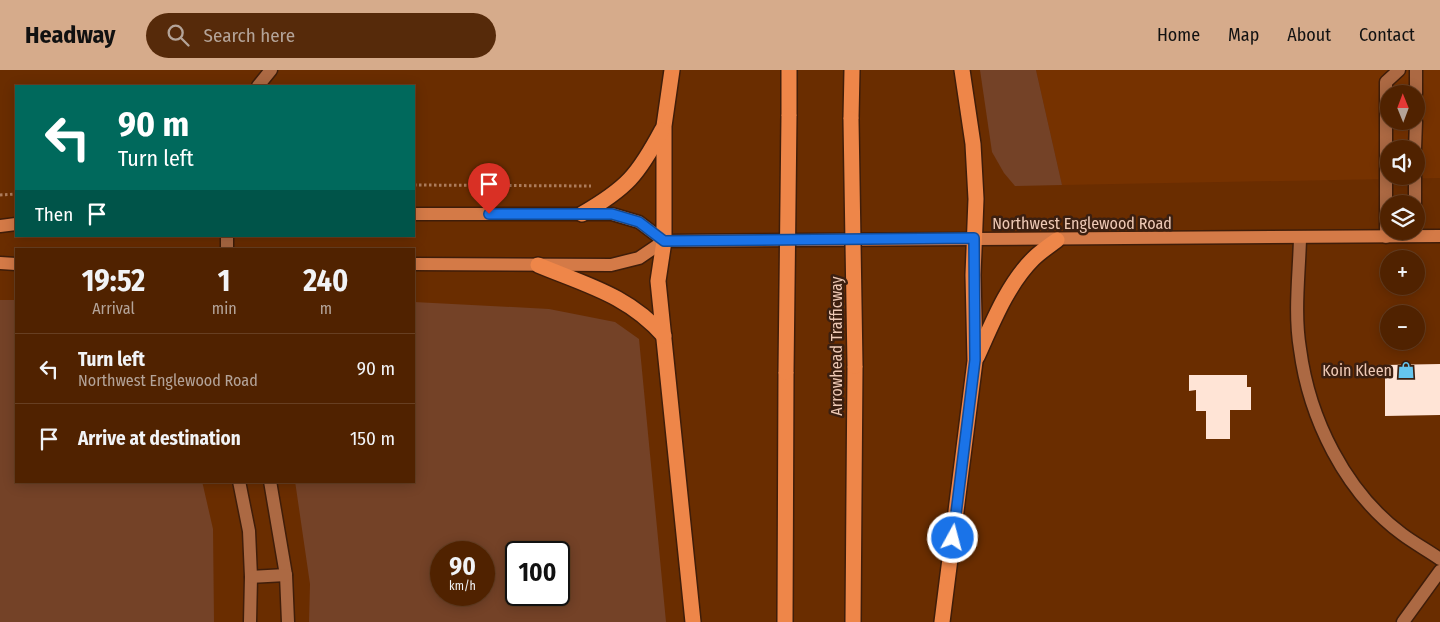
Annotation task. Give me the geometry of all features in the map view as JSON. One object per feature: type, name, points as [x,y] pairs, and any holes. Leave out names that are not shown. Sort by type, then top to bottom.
[{"type":"highway","points":[[672,70],[664,126],[664,241],[658,281],[693,622]]},
{"type":"highway","points":[[784,622],[789,70]]},
{"type":"highway","name":"Arrowhead Trafficway","points":[[852,70],[855,366],[853,622]]},
{"type":"highway","points":[[942,622],[975,360],[974,238],[976,199],[973,144],[962,70]]},
{"type":"highway","points":[[582,214],[610,198],[631,180],[648,158],[664,126]]},
{"type":"highway","points":[[975,360],[995,317],[1021,273],[1032,260],[1056,240]]},
{"type":"highway","points":[[538,265],[620,299],[648,318],[664,336]]},
{"type":"main road","points":[[415,214],[612,214],[639,222],[664,241],[639,258],[611,265],[415,264]]},
{"type":"main road","points":[[0,226],[15,224]]},
{"type":"main road","name":"Northwest Englewood Road","points":[[1425,235],[1440,236]]},
{"type":"main road","name":"Northwest Englewood Road","points":[[664,241],[1380,237]]},
{"type":"main road","points":[[0,263],[15,264]]},
{"type":"street","points":[[259,85],[271,70]]},
{"type":"street","points":[[1386,195],[1386,82],[1399,70]]},
{"type":"street","points":[[1416,70],[1416,85]]},
{"type":"street","points":[[1300,239],[1300,348],[1316,416],[1347,472],[1374,508],[1401,533],[1440,559]]},
{"type":"street","points":[[239,483],[249,531],[250,622]]},
{"type":"street","points":[[270,483],[286,575],[288,622]]},
{"type":"street","points":[[1403,622],[1440,571]]},
{"type":"street","points":[[251,577],[286,575]]},
{"type":"path","points":[[415,185],[600,186]]},
{"type":"path","points":[[0,195],[15,194]]},
{"type":"shaded area","points":[[980,70],[1036,70],[1062,185],[1015,186],[1004,173],[992,152]]},
{"type":"shaded area","points":[[1036,70],[1440,70],[1440,178],[1425,178],[1425,140],[1380,140],[1380,179],[1062,185]]},
{"type":"shaded area","points":[[0,300],[15,300],[15,483],[202,483],[213,529],[214,622],[0,622]]},
{"type":"shaded area","points":[[415,302],[549,309],[615,322],[639,339],[666,622],[309,622],[310,584],[295,483],[415,483]]},
{"type":"building","points":[[1440,364],[1440,415],[1385,416],[1385,365]]},
{"type":"building","points":[[1189,375],[1247,375],[1247,387],[1251,387],[1251,410],[1230,410],[1230,439],[1206,439],[1206,411],[1196,411],[1196,390],[1189,391]]},
{"type":"place","name":"Koin Kleen","points":[[1406,370]]},
{"type":"route","points":[[489,214],[612,214],[639,222],[664,241],[974,238],[975,360],[953,538]]}]
